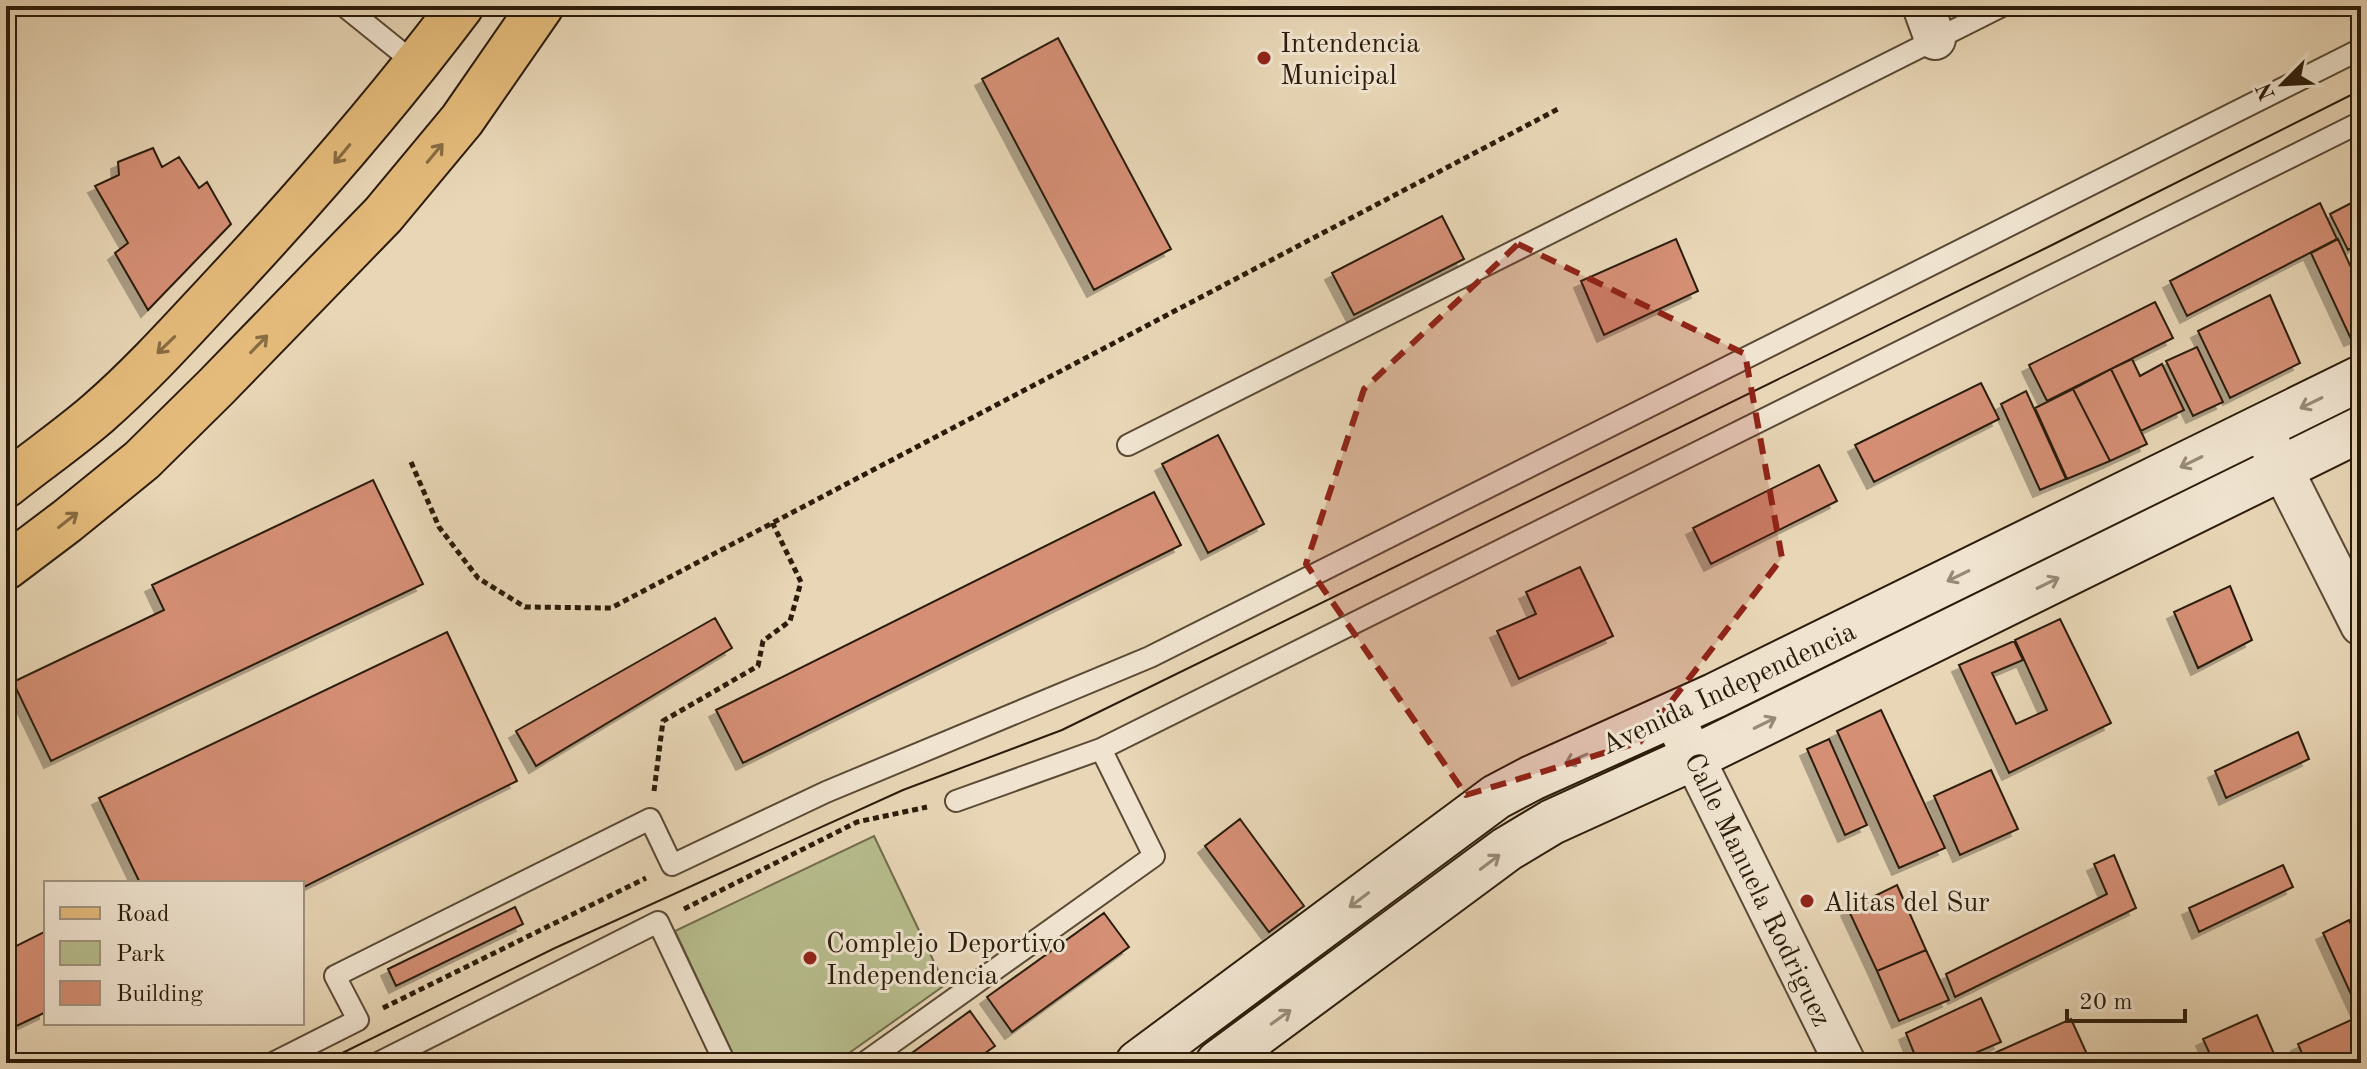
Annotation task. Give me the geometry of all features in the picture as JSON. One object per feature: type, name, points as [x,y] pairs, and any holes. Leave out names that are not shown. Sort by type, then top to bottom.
[{"type":"main road","points":[[6,485],[98,413],[179,333],[273,233],[417,65],[461,6]]},
{"type":"main road","points":[[6,567],[142,460],[373,227],[462,120],[541,6]]},
{"type":"main road","name":"Avenida Independencia","points":[[1138,1063],[1496,797],[1673,716],[2361,378]]},
{"type":"main road","name":"Avenida Independencia","points":[[1218,1063],[1507,849],[1552,822],[1695,757],[2361,429]]},
{"type":"street","points":[[2261,427],[2361,625]]},
{"type":"street","name":"Calle Manuela Rodriguez","points":[[1673,716],[1845,1063]]},
{"type":"lane","points":[[344,6],[417,65]]},
{"type":"lane","points":[[1128,445],[1929,22],[2002,6]]},
{"type":"lane","points":[[273,1063],[358,1020],[335,976],[650,819],[672,865],[826,792],[1150,657],[2361,49]]},
{"type":"lane","points":[[956,801],[1101,749],[2361,122]]},
{"type":"lane","points":[[864,1063],[1154,856],[1101,749]]},
{"type":"lane","points":[[378,1063],[658,922],[725,1063]]},
{"type":"path","points":[[411,462],[439,527],[478,578],[525,607],[611,608],[1558,109]]},
{"type":"path","points":[[650,819],[663,721],[758,666],[763,641],[790,621],[801,582],[772,522]]},
{"type":"path","points":[[658,922],[857,822],[956,801]]},
{"type":"path","points":[[358,1020],[672,865]]},
{"type":"highlighted area","points":[[1518,244],[1745,354],[1782,558],[1640,742],[1466,795],[1306,564],[1364,389]]},
{"type":"green space","name":"Complejo Deportivo Independencia","points":[[874,836],[945,985],[835,1063],[737,1063],[675,931]]},
{"type":"building","points":[[1058,38],[1171,249],[1094,290],[982,79]]},
{"type":"building","points":[[153,148],[162,167],[179,157],[199,188],[207,182],[231,224],[148,310],[115,253],[128,243],[95,186],[119,175],[118,162]]},
{"type":"building","points":[[2361,198],[2361,243],[2348,250],[2330,214]]},
{"type":"building","points":[[2320,203],[2337,239],[2187,316],[2170,281]]},
{"type":"building","points":[[1442,216],[1464,259],[1354,315],[1332,273]]},
{"type":"building","points":[[1676,239],[1698,291],[1604,335],[1581,281]]},
{"type":"building","points":[[2338,239],[2361,289],[2361,335],[2351,339],[2311,253]]},
{"type":"building","points":[[2270,295],[2300,363],[2230,398],[2198,331]]},
{"type":"building","points":[[2155,302],[2173,338],[2047,401],[2029,365]]},
{"type":"building","points":[[2197,347],[2223,402],[2193,416],[2166,361]]},
{"type":"building","points":[[2132,359],[2140,376],[2162,364],[2184,410],[2141,431],[2111,369]]},
{"type":"building","points":[[2111,369],[2147,444],[2110,461],[2073,389]]},
{"type":"building","points":[[1981,383],[1999,419],[1874,482],[1855,445]]},
{"type":"building","points":[[2073,389],[2110,461],[2067,479],[2035,408]]},
{"type":"building","points":[[2026,391],[2066,479],[2040,490],[2001,404]]},
{"type":"building","points":[[1218,435],[1264,524],[1208,553],[1162,464]]},
{"type":"building","points":[[1819,465],[1837,501],[1711,564],[1693,528]]},
{"type":"building","points":[[373,480],[423,584],[51,761],[13,682],[164,610],[152,585]]},
{"type":"building","points":[[1154,492],[1181,545],[743,763],[716,710]]},
{"type":"building","points":[[1580,567],[1613,636],[1519,679],[1497,631],[1536,614],[1526,592]]},
{"type":"building","points":[[2230,586],[2252,640],[2198,668],[2174,612]]},
{"type":"building","points":[[715,618],[732,648],[536,766],[516,731]]},
{"type":"building","points":[[2060,619],[2111,723],[2009,773],[1959,665],[2014,641],[2023,660],[1992,673],[2016,724],[2047,710],[2015,640]]},
{"type":"building","points":[[447,632],[517,781],[304,887],[304,881],[139,881],[99,798]]},
{"type":"building","points":[[1881,710],[1945,848],[1899,868],[1837,731]]},
{"type":"building","points":[[2298,732],[2309,759],[2226,798],[2215,771]]},
{"type":"building","points":[[1829,739],[1867,825],[1845,835],[1807,749]]},
{"type":"building","points":[[1991,770],[2018,829],[1960,855],[1934,796]]},
{"type":"building","points":[[1240,819],[1304,906],[1269,932],[1205,846]]},
{"type":"building","points":[[2114,855],[2136,908],[1955,997],[1946,974],[2107,894],[2094,864]]},
{"type":"building","points":[[2283,865],[2293,887],[2199,932],[2189,908]]},
{"type":"building","points":[[1897,885],[1926,950],[1877,971],[1848,909]]},
{"type":"building","points":[[515,907],[523,924],[396,986],[388,969]]},
{"type":"building","points":[[1104,913],[1129,947],[1012,1032],[987,997]]},
{"type":"building","points":[[2349,920],[2361,946],[2361,1016],[2323,933]]},
{"type":"building","points":[[44,932],[44,1013],[6,1031],[6,951]]},
{"type":"building","points":[[1926,950],[1949,1000],[1899,1021],[1877,971]]},
{"type":"building","points":[[1981,998],[2001,1042],[1952,1063],[1918,1063],[1906,1033]]},
{"type":"building","points":[[970,1011],[995,1046],[971,1063],[898,1063]]},
{"type":"building","points":[[2257,1015],[2278,1063],[2214,1063],[2203,1039]]},
{"type":"building","points":[[2071,1019],[2091,1063],[1972,1063]]},
{"type":"building","points":[[2351,1020],[2361,1043],[2361,1063],[2306,1063],[2298,1044]]},
{"type":"tram line","points":[[322,1063],[555,948],[903,790],[1062,730],[2050,246],[2361,90]]},
{"type":"place","name":"Intendencia Municipal","points":[[1264,58]]},
{"type":"place","name":"Alitas del Sur","points":[[1807,901]]},
{"type":"place","name":"Complejo Deportivo Independencia","points":[[810,958]]}]
